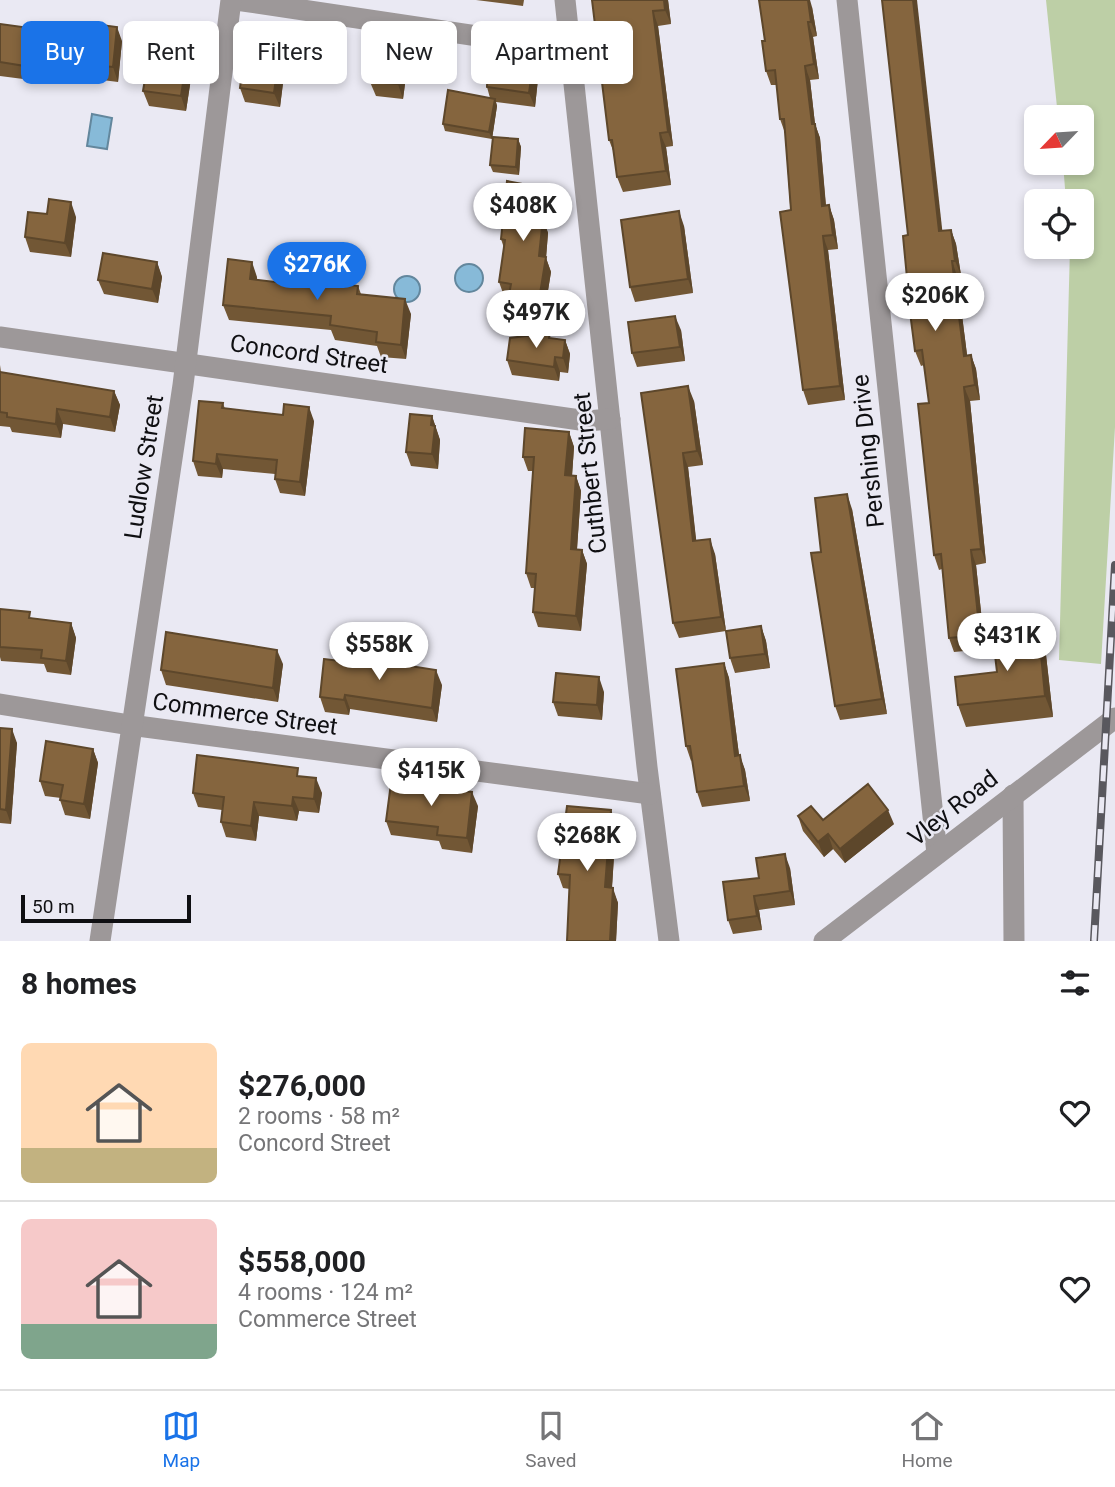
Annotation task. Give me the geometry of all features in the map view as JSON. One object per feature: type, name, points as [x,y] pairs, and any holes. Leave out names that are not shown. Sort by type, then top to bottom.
[{"type":"street","name":"Ludlow Street","points":[[100,941],[130,725],[186,363],[231,0]]},
{"type":"street","points":[[236,0],[350,9],[471,31]]},
{"type":"street","name":"Cuthbert Street","points":[[565,0],[568,21]]},
{"type":"street","name":"Pershing Drive","points":[[847,0],[937,854]]},
{"type":"street","name":"Cuthbert Street","points":[[575,84],[650,794],[669,941]]},
{"type":"street","name":"Concord Street","points":[[0,337],[587,421],[611,419]]},
{"type":"street","name":"Commerce Street","points":[[0,704],[130,725],[650,794]]},
{"type":"street","name":"Vley Road","points":[[824,941],[1115,719]]},
{"type":"street","points":[[1013,795],[1014,941]]},
{"type":"green space","points":[[1046,0],[1115,0],[1115,427],[1101,664],[1059,660],[1070,259],[1094,259],[1094,189],[1065,189],[1064,175],[1094,175],[1094,105],[1057,105]]},
{"type":"water","points":[[92,114],[112,118],[107,149],[87,146]]},
{"type":"water","points":[[469,264],[479,268],[483,278],[479,288],[469,292],[459,288],[455,278],[459,268]]},
{"type":"water","points":[[407,276],[416,280],[420,289],[416,298],[407,302],[398,298],[394,289],[398,280]]},
{"type":"building","points":[[592,0],[664,0],[665,10],[653,11],[668,132],[660,133],[666,171],[617,177],[602,84],[633,84],[633,21],[595,21]]},
{"type":"building","points":[[759,0],[808,0],[814,64],[805,66],[812,124],[815,124],[822,206],[829,205],[833,235],[823,236],[840,386],[803,390],[780,212],[791,210],[784,119],[780,119],[775,70],[766,71]]},
{"type":"building","points":[[882,0],[913,0],[939,231],[951,230],[955,261],[952,261],[964,356],[971,355],[975,385],[964,387],[981,549],[971,550],[980,635],[949,638],[941,554],[934,555],[918,404],[929,403],[922,350],[915,351],[911,320],[903,236],[908,235]]},
{"type":"building","points":[[0,24],[21,27],[21,65],[0,62]]},
{"type":"building","points":[[109,26],[117,27],[113,67],[109,67]]},
{"type":"building","points":[[144,84],[183,84],[181,96],[143,91]]},
{"type":"building","points":[[240,84],[275,84],[274,93],[240,88]]},
{"type":"building","points":[[487,84],[530,84],[529,93],[487,87]]},
{"type":"building","points":[[448,90],[495,99],[489,132],[443,124]]},
{"type":"building","points":[[493,137],[518,139],[516,167],[490,165]]},
{"type":"building","points":[[507,181],[544,188],[539,218],[543,218],[539,256],[546,257],[539,300],[507,305],[511,284],[499,282],[505,240],[501,239]]},
{"type":"building","points":[[49,199],[71,202],[65,243],[25,237],[28,212],[47,214]]},
{"type":"building","points":[[679,211],[688,279],[630,287],[621,220]]},
{"type":"building","points":[[103,253],[157,262],[152,289],[98,280]]},
{"type":"building","points":[[228,259],[252,262],[250,279],[300,285],[301,278],[358,286],[357,294],[405,299],[401,345],[376,342],[377,332],[330,325],[331,316],[223,305]]},
{"type":"building","points":[[675,316],[680,347],[632,353],[628,322]]},
{"type":"building","points":[[550,333],[549,338],[565,340],[563,358],[555,357],[554,367],[507,360],[510,338]]},
{"type":"building","points":[[0,372],[114,391],[110,417],[57,409],[56,424],[7,417],[7,413],[0,412]]},
{"type":"building","points":[[688,386],[697,451],[683,453],[693,541],[710,539],[721,617],[673,623],[641,393]]},
{"type":"building","points":[[199,401],[223,403],[222,408],[283,415],[284,404],[309,407],[300,482],[275,479],[277,460],[217,454],[216,464],[193,461]]},
{"type":"building","points":[[410,414],[432,416],[431,425],[435,426],[432,454],[406,452]]},
{"type":"building","points":[[525,428],[569,432],[565,475],[576,476],[571,549],[582,550],[576,616],[533,612],[536,574],[526,573],[534,457],[523,457]]},
{"type":"building","points":[[847,494],[882,699],[835,706],[811,553],[821,552],[815,498]]},
{"type":"building","points":[[0,609],[30,612],[29,618],[71,623],[66,661],[41,658],[42,650],[0,647]]},
{"type":"building","points":[[761,626],[765,654],[730,658],[726,631]]},
{"type":"building","points":[[166,632],[277,650],[273,688],[161,670]]},
{"type":"building","points":[[1039,634],[1045,696],[958,705],[955,677],[997,672],[993,638]]},
{"type":"building","points":[[324,659],[364,664],[365,659],[436,670],[432,708],[345,695],[344,700],[320,697]]},
{"type":"building","points":[[724,663],[735,756],[740,755],[744,786],[697,792],[690,746],[686,746],[676,669]]},
{"type":"building","points":[[556,673],[599,677],[597,705],[553,702]]},
{"type":"building","points":[[0,728],[12,729],[6,810],[0,809]]},
{"type":"building","points":[[46,741],[93,749],[84,804],[60,800],[63,785],[40,781]]},
{"type":"building","points":[[197,755],[298,768],[297,776],[316,778],[314,799],[293,797],[292,806],[254,802],[251,826],[221,822],[224,797],[193,793]]},
{"type":"building","points":[[391,783],[472,792],[467,838],[437,835],[438,827],[386,821]]},
{"type":"building","points":[[868,784],[888,810],[840,849],[828,834],[818,842],[798,816],[811,806],[823,820]]},
{"type":"building","points":[[567,806],[611,810],[605,887],[613,888],[610,941],[567,941],[570,875],[558,874]]},
{"type":"building","points":[[785,854],[790,891],[754,896],[757,916],[728,920],[723,882],[759,878],[756,858]]},
{"type":"railway","points":[[1094,941],[1115,565]]}]
